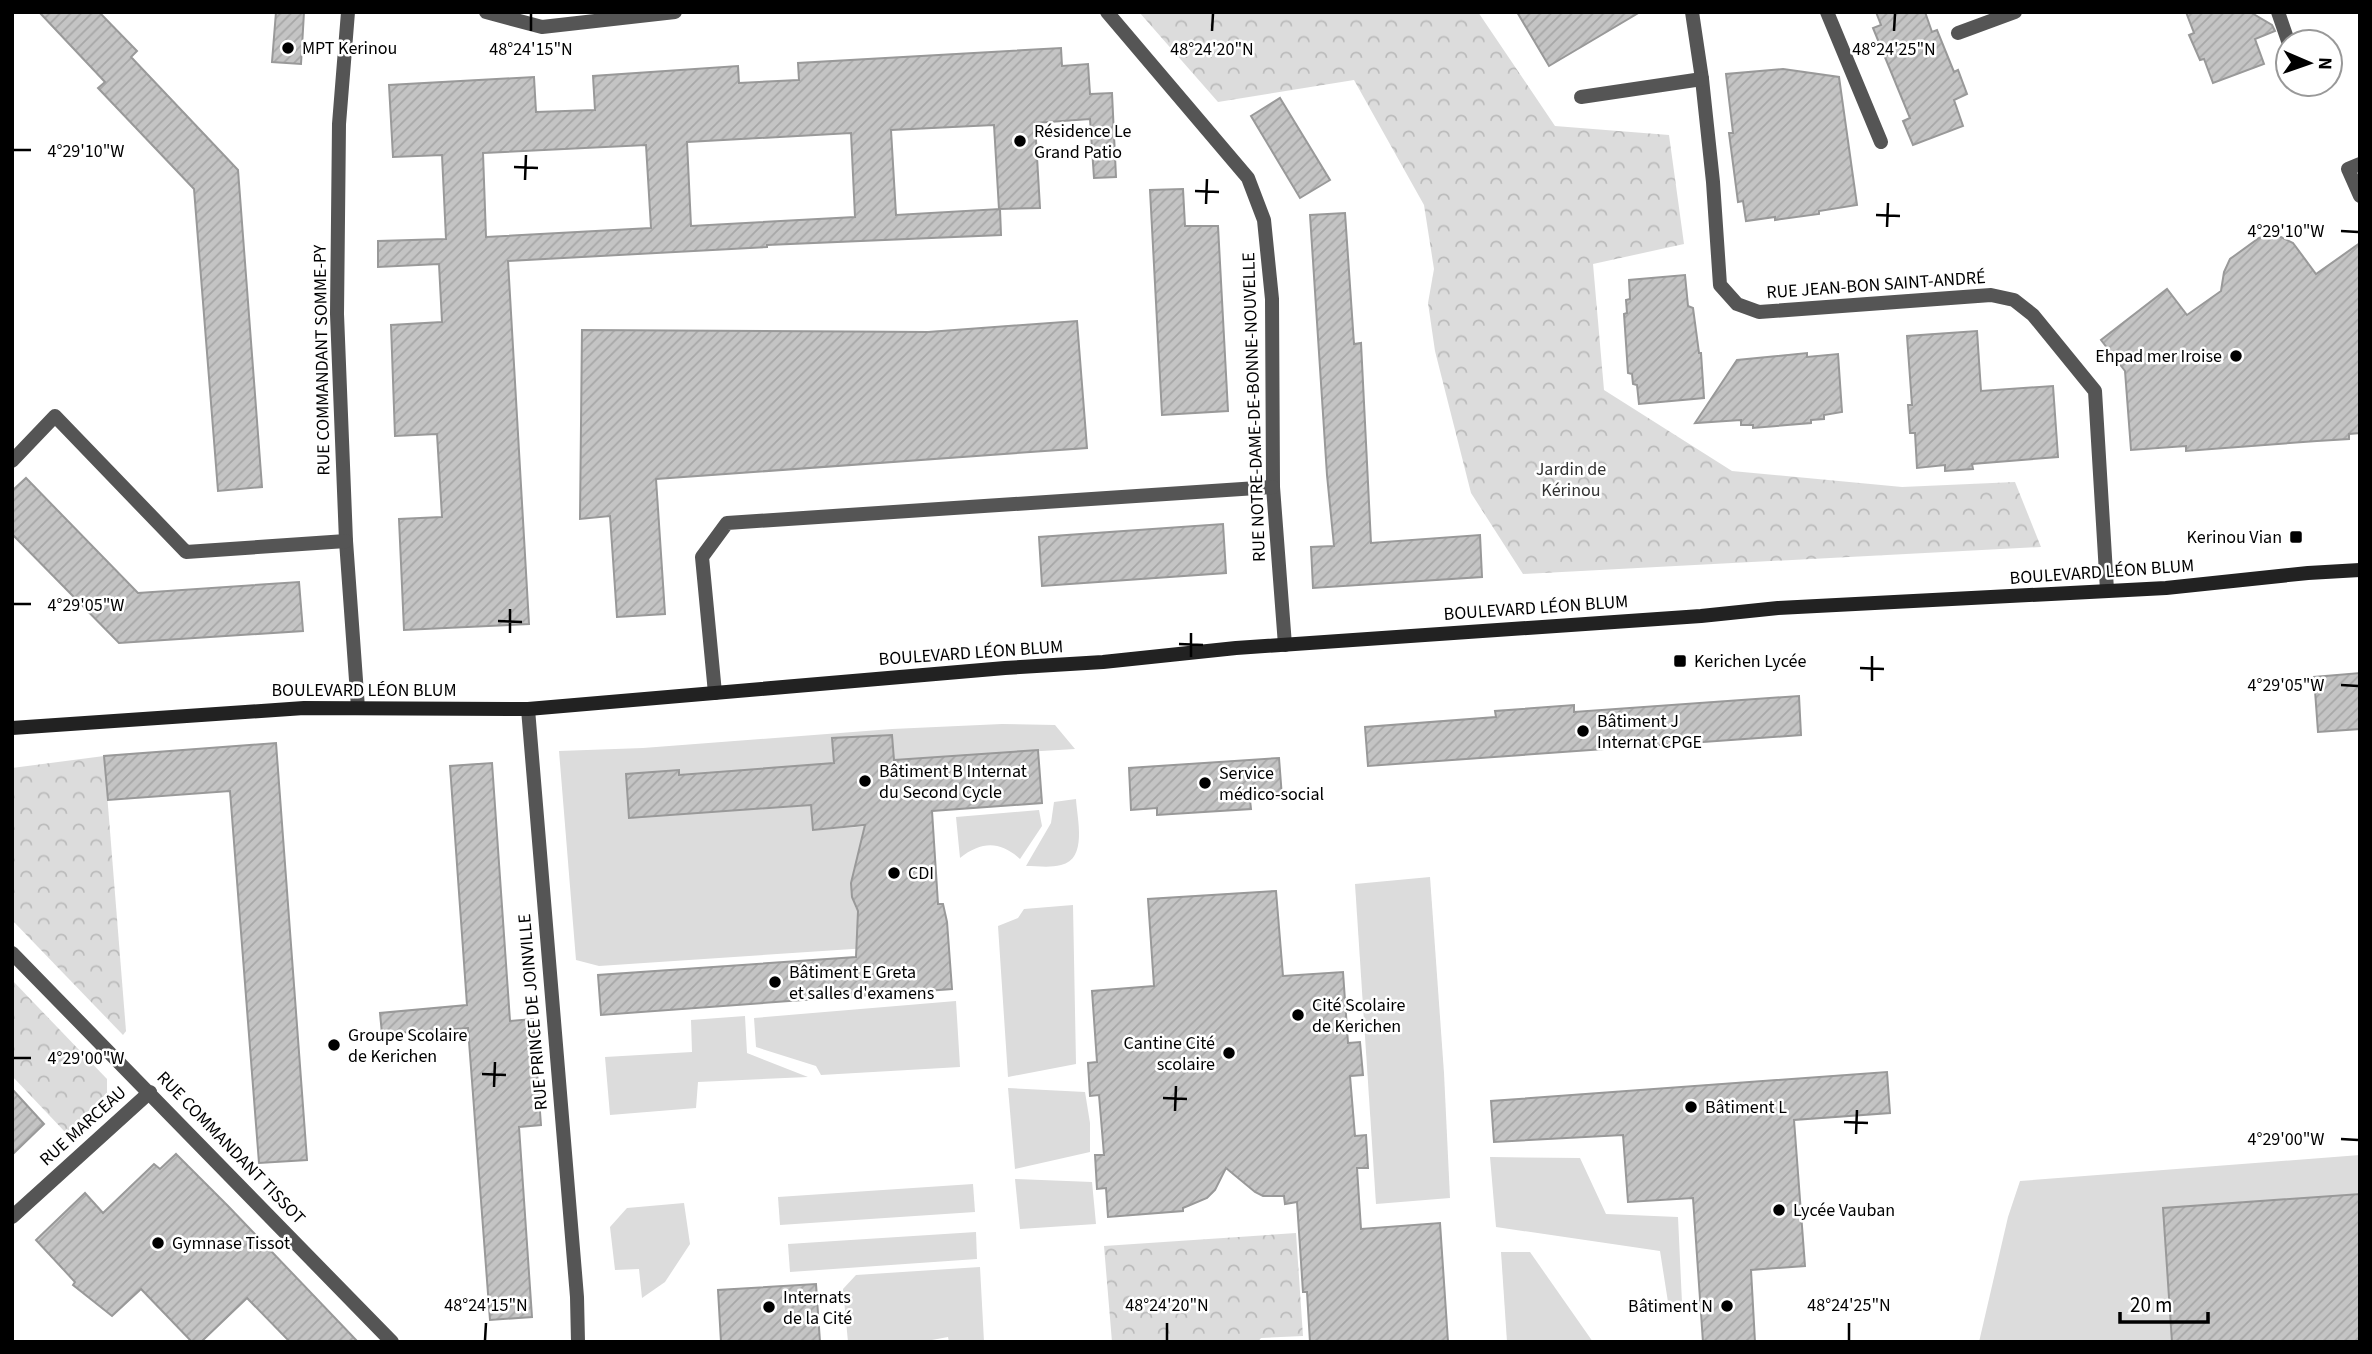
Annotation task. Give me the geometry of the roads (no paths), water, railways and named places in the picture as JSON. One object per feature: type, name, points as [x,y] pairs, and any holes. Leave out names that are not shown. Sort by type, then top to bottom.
[{"type":"main road","name":"BOULEVARD LÉON BLUM","points":[[12,728],[262,710],[528,709],[1286,645],[1778,608],[2166,589],[2360,570]]},
{"type":"street","name":"RUE COMMANDANT SOMME-PY","points":[[348,12],[339,124],[337,293],[346,541],[358,708]]},
{"type":"street","points":[[486,12],[542,27],[674,12]]},
{"type":"street","name":"RUE NOTRE-DAME-DE-BONNE-NOUVELLE","points":[[1107,12],[1248,178],[1264,220],[1272,299],[1273,487],[1286,645]]},
{"type":"street","name":"RUE JEAN-BON SAINT-ANDRÉ","points":[[1692,12],[1713,182],[1720,285],[1737,304],[1759,312],[1991,295],[2014,300],[2033,315],[2095,391],[2107,590]]},
{"type":"street","points":[[1827,12],[1881,142]]},
{"type":"street","points":[[1958,33],[2015,12]]},
{"type":"street","points":[[1581,97],[1702,79]]},
{"type":"street","points":[[2360,164],[2348,169],[2360,197]]},
{"type":"street","points":[[12,461],[55,416],[186,552],[346,541]]},
{"type":"street","points":[[715,693],[702,557],[727,523],[1273,487]]},
{"type":"street","name":"RUE PRINCE DE JOINVILLE","points":[[528,709],[578,1311],[578,1342]]},
{"type":"street","name":"RUE COMMANDANT TISSOT","points":[[12,953],[392,1342]]},
{"type":"street","name":"RUE MARCEAU","points":[[12,1217],[150,1092]]},
{"type":"street","name":"RUE PRINCE DE JOINVILLE","points":[[569,1342],[578,1311]]},
{"type":"place","name":"MPT Kerinou","points":[[288,48]]},
{"type":"place","name":"Résidence Le Grand Patio","points":[[1020,141]]},
{"type":"place","name":"Ehpad mer Iroise","points":[[2236,356]]},
{"type":"place","name":"Kerinou Vian","points":[[2296,537]]},
{"type":"place","name":"Kerichen Lycée","points":[[1680,661]]},
{"type":"place","name":"Bâtiment J Internat CPGE","points":[[1583,731]]},
{"type":"place","name":"Bâtiment B Internat du Second Cycle","points":[[865,781]]},
{"type":"place","name":"Service médico-social","points":[[1205,783]]},
{"type":"place","name":"CDI","points":[[894,873]]},
{"type":"place","name":"Bâtiment E Greta et salles d'examens","points":[[775,982]]},
{"type":"place","name":"Cité Scolaire de Kerichen","points":[[1298,1015]]},
{"type":"place","name":"Groupe Scolaire de Kerichen","points":[[334,1045]]},
{"type":"place","name":"Cantine Cité scolaire","points":[[1229,1053]]},
{"type":"place","name":"Bâtiment L","points":[[1691,1107]]},
{"type":"place","name":"Lycée Vauban","points":[[1779,1210]]},
{"type":"place","name":"Gymnase Tissot","points":[[158,1243]]},
{"type":"place","name":"Bâtiment N","points":[[1727,1306]]},
{"type":"place","name":"Internats de la Cité","points":[[769,1307]]},
{"type":"park label","name":"Jardin de Kérinou","points":[[1571,479]]}]
